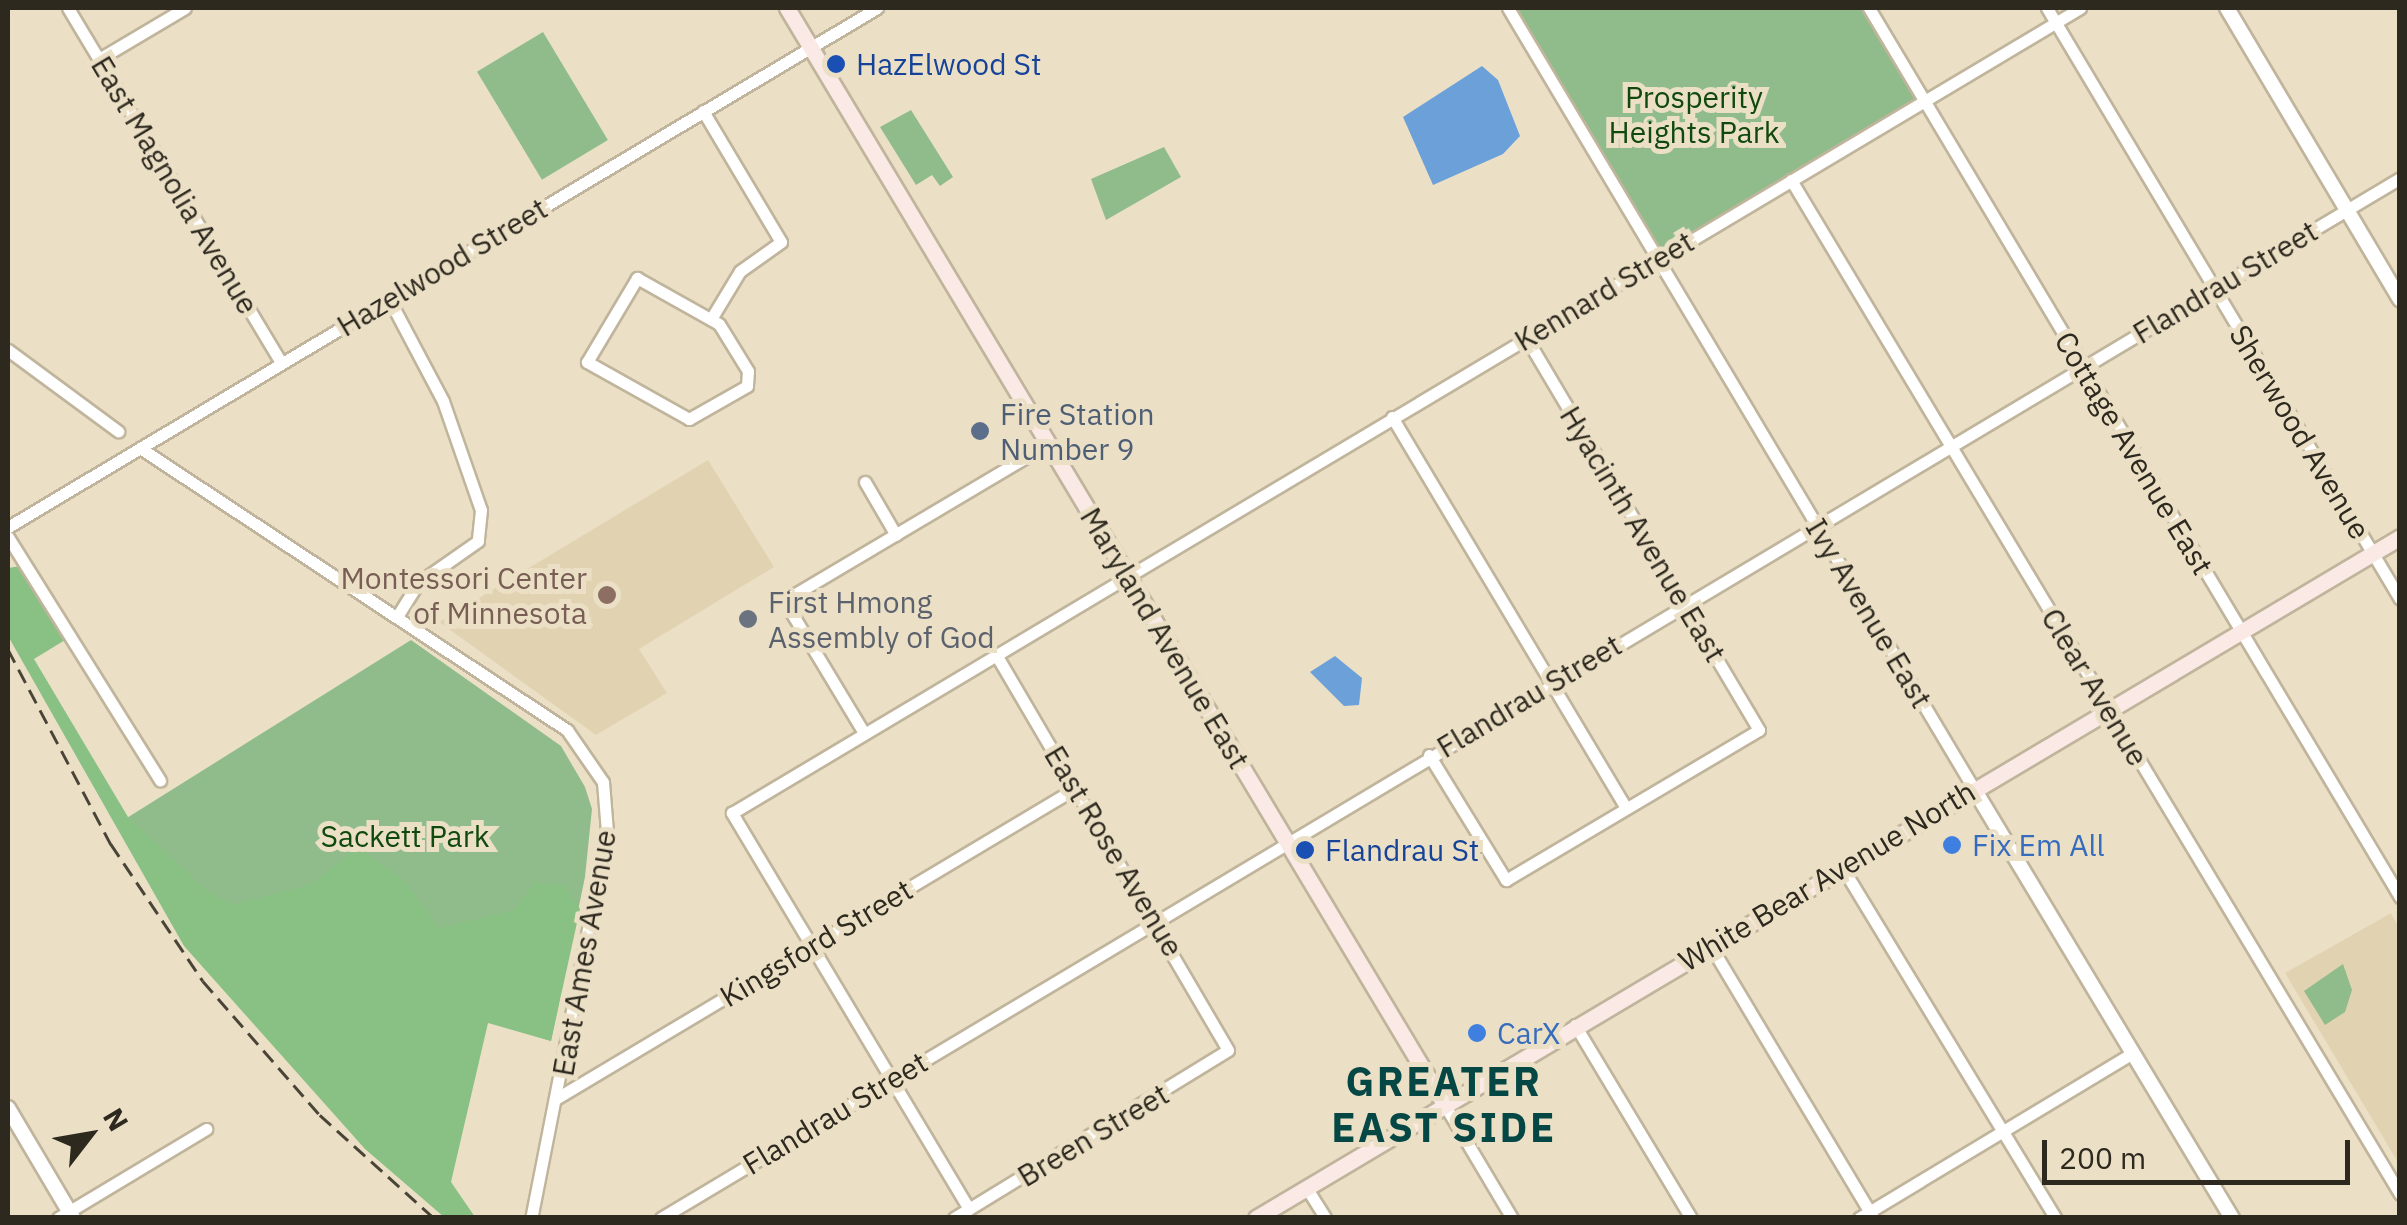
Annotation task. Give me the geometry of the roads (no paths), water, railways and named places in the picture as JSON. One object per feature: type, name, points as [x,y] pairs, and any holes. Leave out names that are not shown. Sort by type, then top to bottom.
[{"type":"main road","name":"Maryland Avenue East","points":[[787,8],[1444,1104]]},
{"type":"main road","name":"White Bear Avenue North","points":[[1256,1218],[2400,538]]},
{"type":"street","name":"East Magnolia Avenue","points":[[68,8],[281,363]]},
{"type":"street","points":[[99,59],[185,8]]},
{"type":"street","name":"Hazelwood Street","points":[[8,527],[877,8]]},
{"type":"street","name":"Ivy Avenue East","points":[[1508,8],[2232,1218]]},
{"type":"street","name":"Cottage Avenue East","points":[[1869,8],[2400,897]]},
{"type":"street","name":"Sherwood Avenue","points":[[2046,8],[2400,599]]},
{"type":"street","name":"Kennard Street","points":[[812,946],[732,813],[2080,8]]},
{"type":"street","points":[[2226,8],[2400,299]]},
{"type":"street","points":[[703,111],[781,242],[740,271],[711,318]]},
{"type":"street","name":"Flandrau Street","points":[[661,1218],[1286,840],[2400,178]]},
{"type":"street","name":"Clear Avenue","points":[[1791,180],[2400,1194]]},
{"type":"street","points":[[632,278],[711,318],[750,382],[695,418],[585,358],[632,278]]},
{"type":"street","points":[[389,299],[444,401],[481,510],[478,541],[418,584],[398,616]]},
{"type":"street","name":"Hyacinth Avenue East","points":[[1526,338],[1759,730],[1626,808]]},
{"type":"street","points":[[8,350],[118,431]]},
{"type":"street","points":[[1392,418],[1626,808],[1506,880],[1429,755]]},
{"type":"street","points":[[864,733],[789,601],[1048,444]]},
{"type":"street","name":"East Ames Avenue","points":[[140,448],[566,730],[603,782],[607,832],[532,1218]]},
{"type":"street","points":[[865,482],[896,535]]},
{"type":"street","points":[[8,537],[160,780]]},
{"type":"street","name":"East Rose Avenue","points":[[996,654],[1228,1050]]},
{"type":"street","name":"Kingsford Street","points":[[557,1098],[1076,788]]},
{"type":"street","points":[[1842,867],[2055,1218]]},
{"type":"street","points":[[1710,945],[1867,1216],[2132,1053]]},
{"type":"street","points":[[812,946],[968,1209]]},
{"type":"street","points":[[1576,1025],[1691,1218]]},
{"type":"street","name":"Breen Street","points":[[954,1218],[1228,1050]]},
{"type":"street","name":"Maryland Avenue East","points":[[1444,1104],[1512,1218]]},
{"type":"street","points":[[8,1108],[66,1215],[206,1128]]},
{"type":"street","points":[[1306,1187],[1325,1218]]},
{"type":"water","points":[[1482,66],[1498,80],[1520,136],[1503,154],[1433,185],[1403,117]]},
{"type":"water","points":[[1335,656],[1362,678],[1359,705],[1344,706],[1310,672]]},
{"type":"railway","points":[[8,649],[111,844],[203,981],[320,1115],[434,1218]]},
{"type":"place","name":"HazElwood St","points":[[836,64]]},
{"type":"place","name":"Fire Station Number 9","points":[[980,431]]},
{"type":"place","name":"Montessori Center of Minnesota","points":[[607,595]]},
{"type":"place","name":"First Hmong Assembly of God","points":[[748,619]]},
{"type":"place","name":"Fix Em All","points":[[1952,845]]},
{"type":"place","name":"Flandrau St","points":[[1305,850]]},
{"type":"place","name":"CarX","points":[[1477,1033]]},
{"type":"district","name":"GREATER EAST SIDE","points":[[1444,1104]]},
{"type":"park label","name":"Prosperity Heights Park","points":[[1694,114]]},
{"type":"park label","name":"Sackett Park","points":[[405,836]]}]
